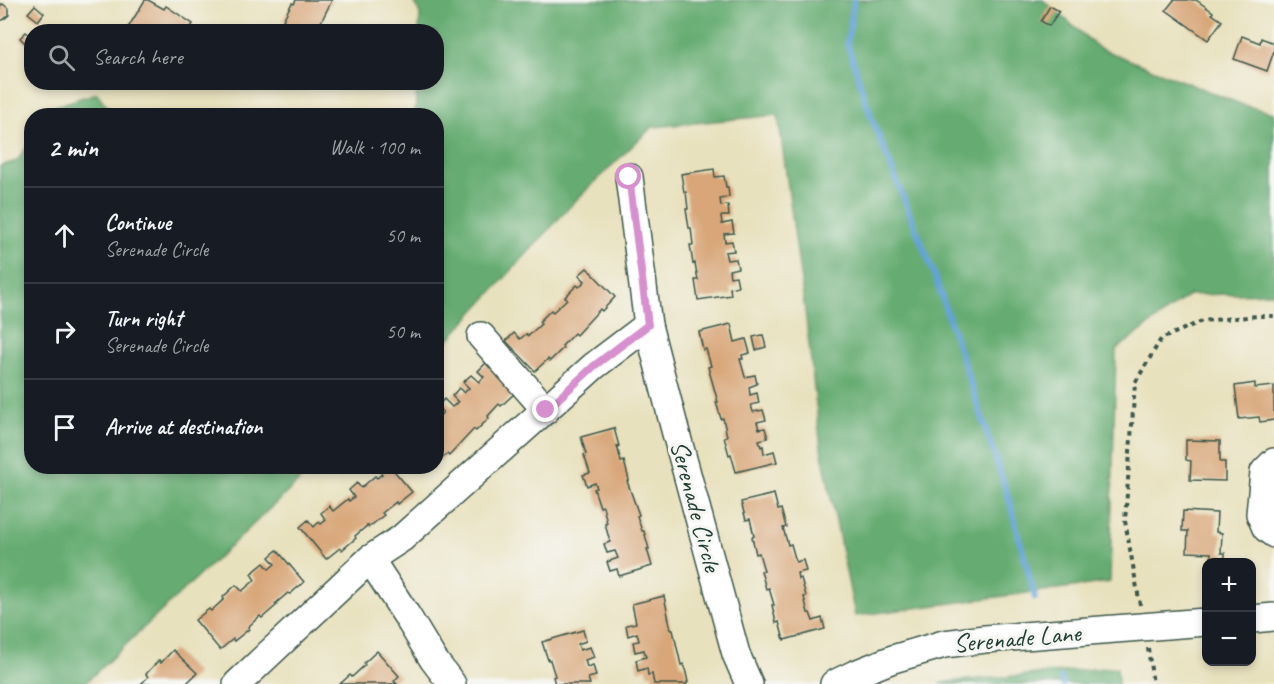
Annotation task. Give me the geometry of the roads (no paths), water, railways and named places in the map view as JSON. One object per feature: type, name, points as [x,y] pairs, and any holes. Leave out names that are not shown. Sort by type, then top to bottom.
[{"type":"street","name":"Serenade Circle","points":[[629,177],[648,325],[736,654],[749,684]]},
{"type":"street","points":[[237,684],[370,559],[402,538],[594,366],[648,325]]},
{"type":"street","points":[[481,336],[546,410]]},
{"type":"street","points":[[1274,462],[1264,472],[1260,514],[1266,528],[1274,534]]},
{"type":"street","points":[[370,559],[433,659],[452,684]]},
{"type":"street","points":[[1256,619],[1274,617]]},
{"type":"street","name":"Serenade Lane","points":[[834,684],[893,659],[944,644],[1202,622]]},
{"type":"waterway","points":[[854,0],[847,43],[871,117],[934,274],[1009,499],[1035,598]]},
{"type":"waterway","points":[[1061,678],[1063,684]]}]
